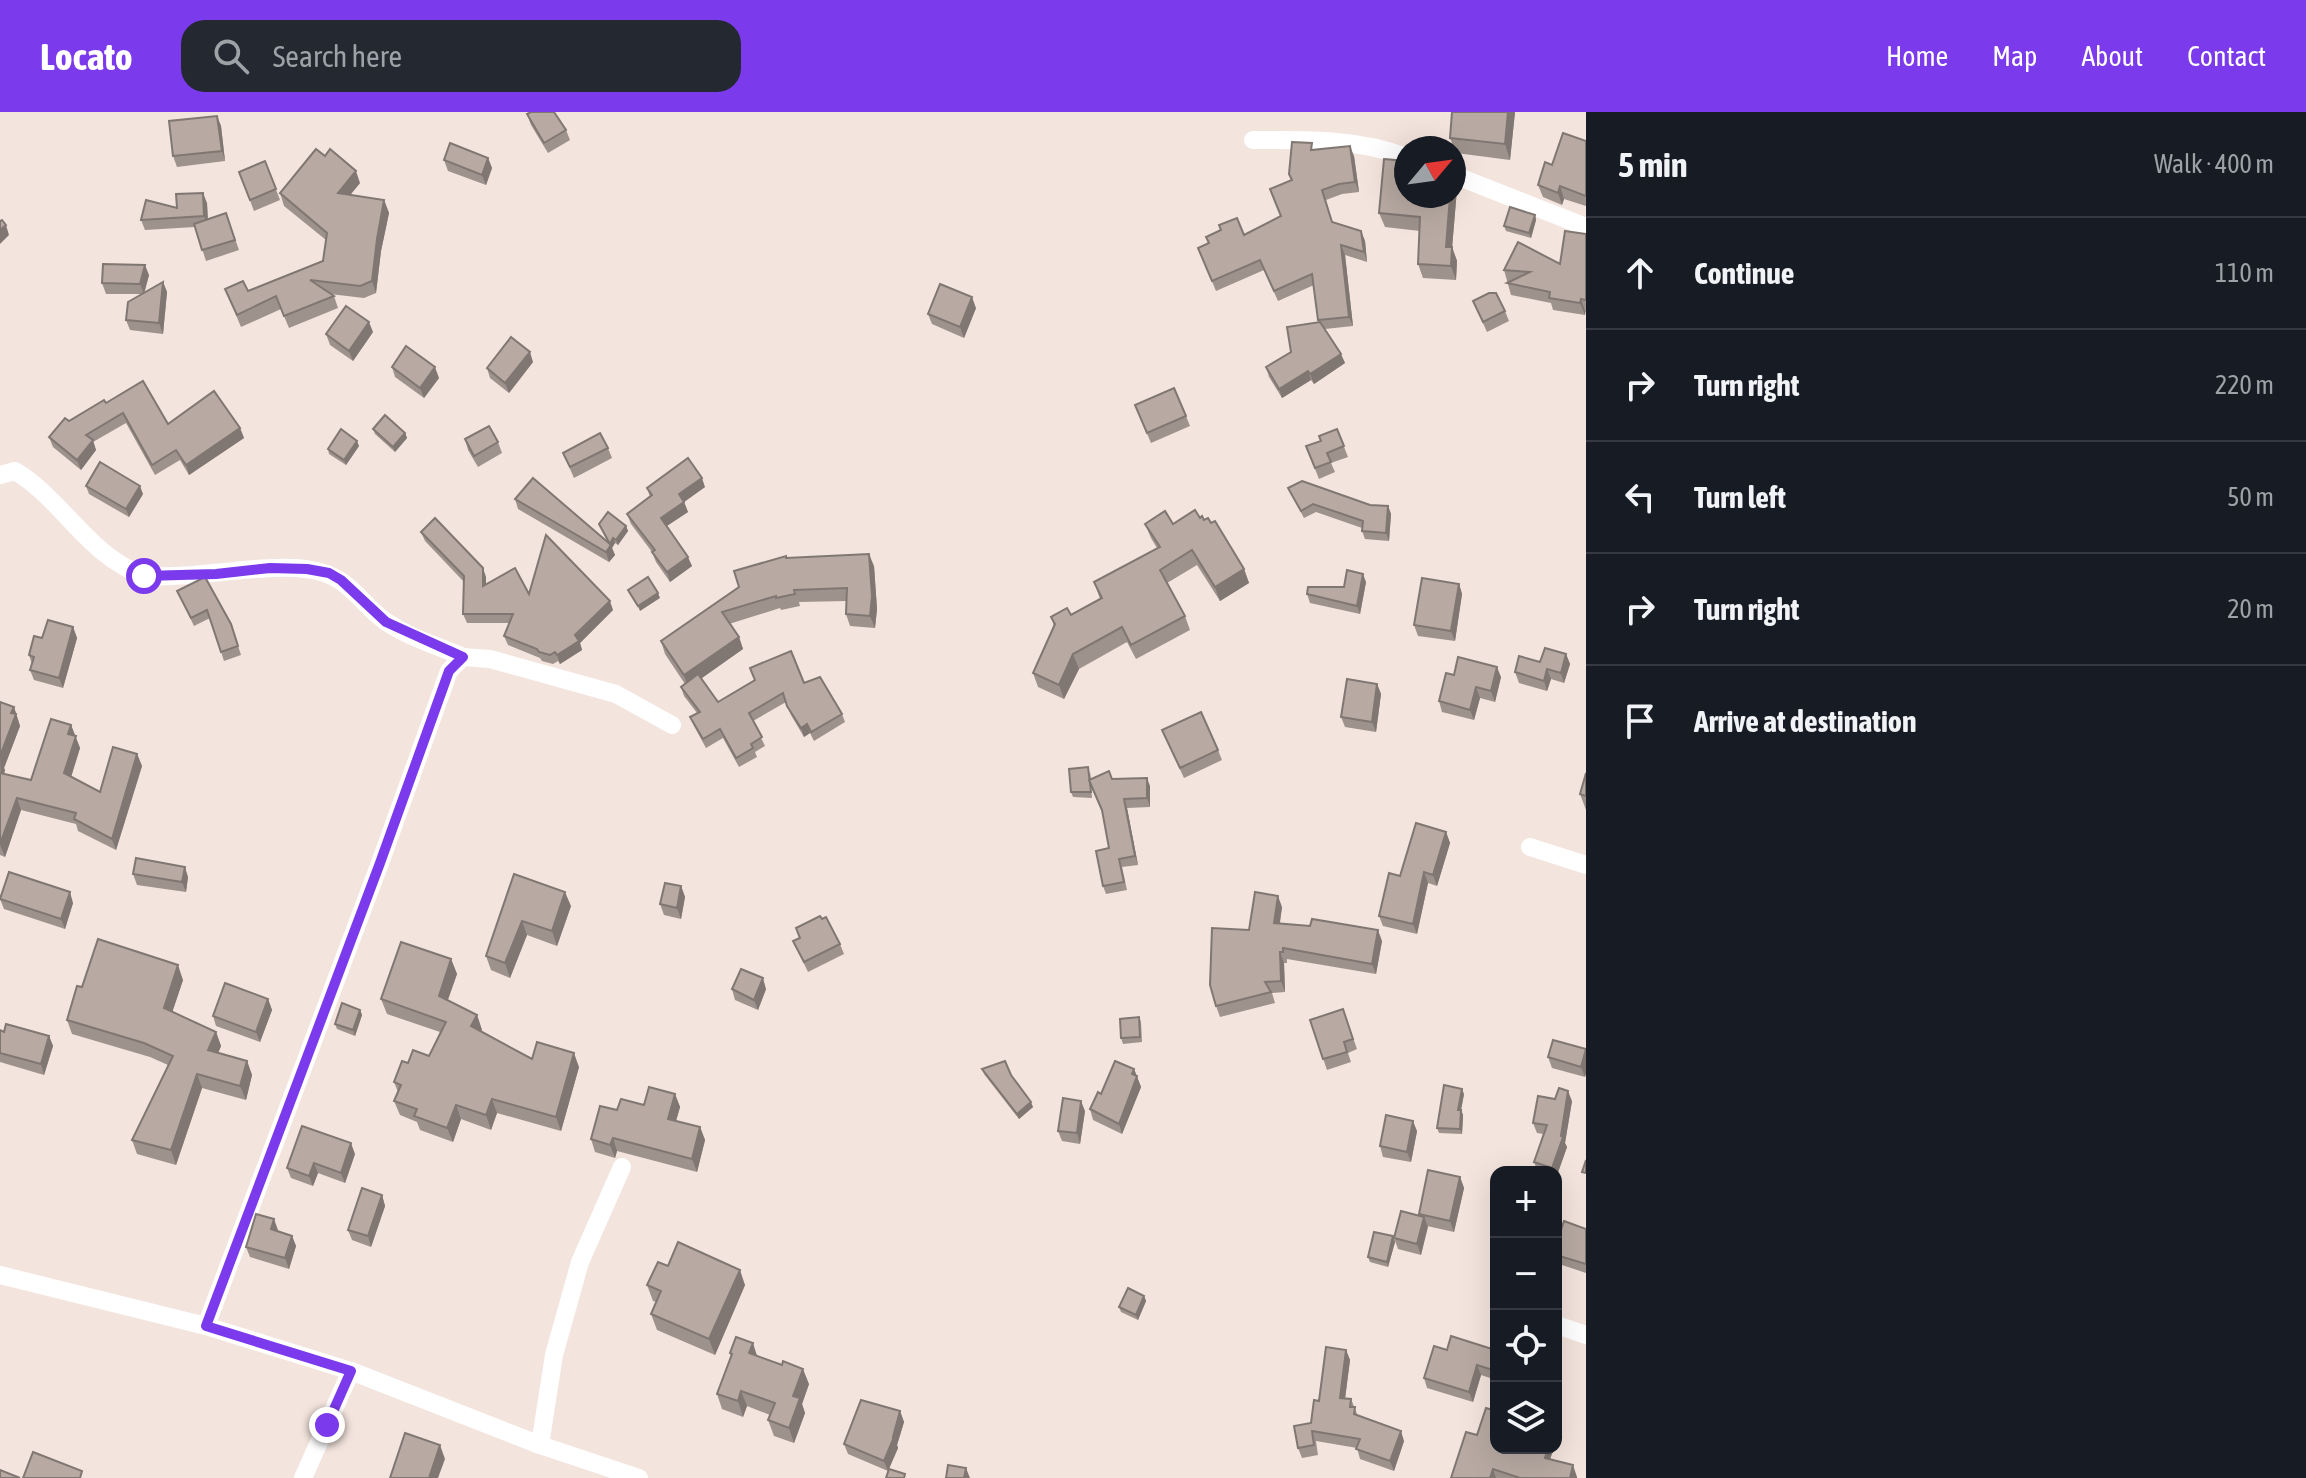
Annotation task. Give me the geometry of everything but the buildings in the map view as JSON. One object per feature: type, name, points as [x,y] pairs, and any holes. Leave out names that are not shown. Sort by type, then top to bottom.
[{"type":"street","points":[[1253,140],[1342,142],[1394,152]]},
{"type":"street","points":[[1466,180],[1586,227]]},
{"type":"street","points":[[0,475],[15,471],[28,479],[92,543],[114,561],[144,576],[216,574],[270,568],[329,573],[341,580],[386,622],[463,657],[490,659],[616,694],[672,725]]},
{"type":"street","points":[[206,1326],[449,671],[463,657]]},
{"type":"street","points":[[1530,847],[1586,865]]},
{"type":"street","points":[[540,1445],[554,1355],[580,1262],[622,1167]]},
{"type":"street","points":[[0,1275],[206,1326],[351,1371],[540,1445],[639,1478]]},
{"type":"street","points":[[1562,1327],[1586,1335]]},
{"type":"street","points":[[303,1478],[351,1371]]},
{"type":"route","points":[[144,576],[216,574],[270,568],[329,573],[341,580],[386,622],[463,657],[449,671],[206,1326],[351,1371],[327,1425]]}]
